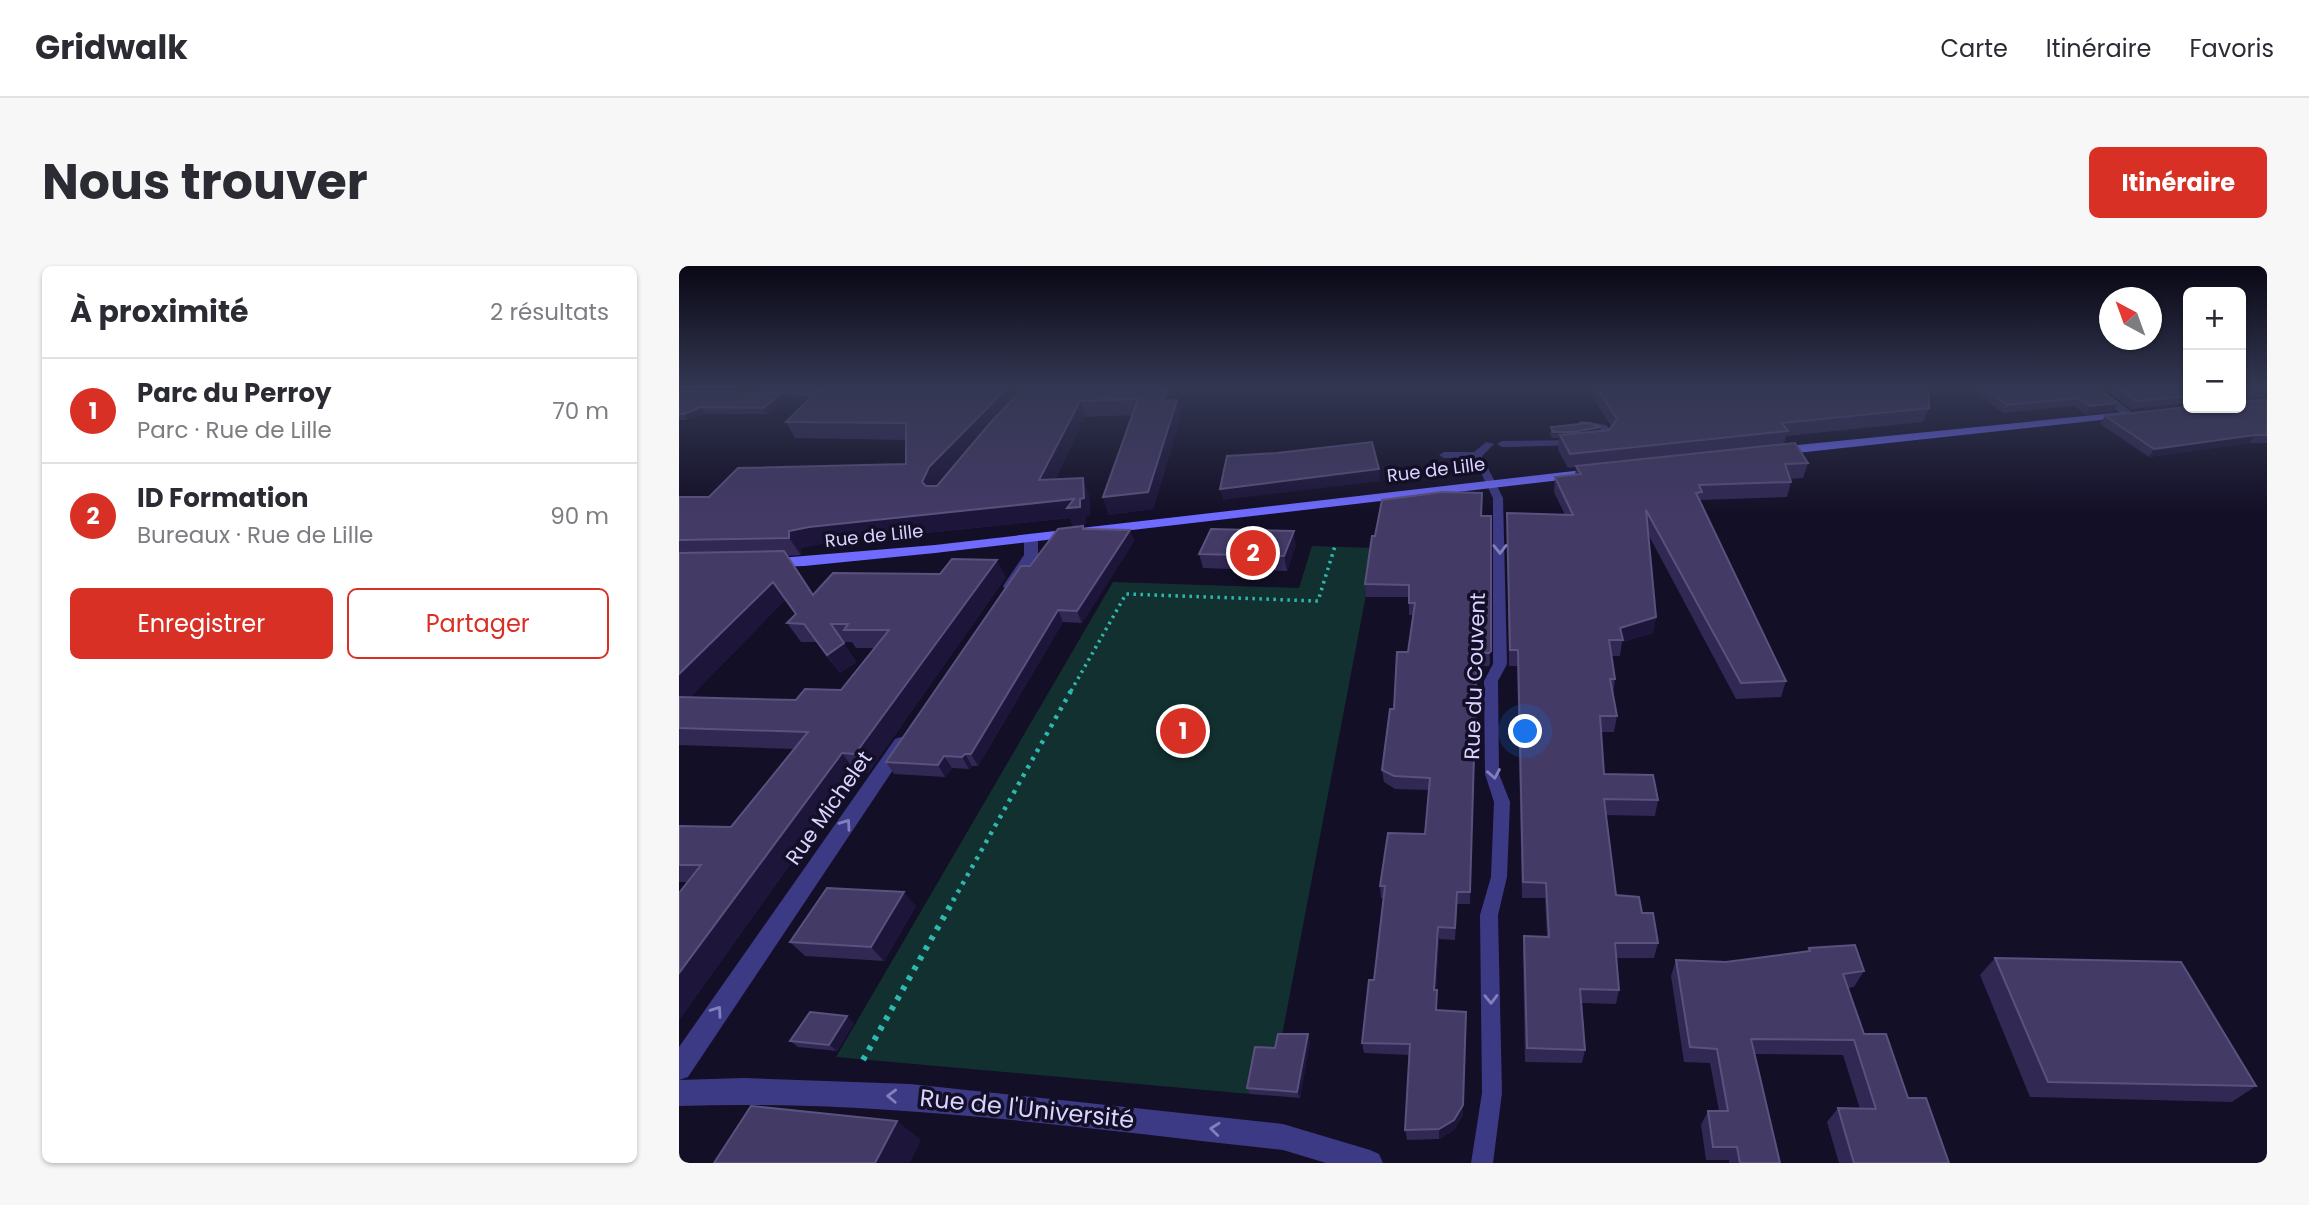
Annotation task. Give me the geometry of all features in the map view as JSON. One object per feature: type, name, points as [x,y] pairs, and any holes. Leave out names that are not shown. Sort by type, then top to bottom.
[{"type":"main road","points":[[1766,453],[1994,429]]},
{"type":"main road","name":"Rue de Lille","points":[[748,563],[804,562],[1031,538],[1608,471]]},
{"type":"street","points":[[996,606],[1031,555],[1031,538]]},
{"type":"street","name":"Rue Michelet","points":[[679,1068],[909,732]]},
{"type":"street","name":"Rue de l'Université","points":[[679,1093],[744,1091],[910,1097],[1283,1137],[1370,1163]]},
{"type":"lane","points":[[1502,444],[1573,444],[1604,440],[1608,433],[1605,429]]},
{"type":"lane","points":[[1444,455],[1477,455],[1489,444]]},
{"type":"lane","name":"Rue du Couvent","points":[[1477,455],[1498,498],[1500,664],[1491,681],[1492,774],[1502,802],[1499,877],[1489,915],[1492,1093],[1482,1163]]},
{"type":"path","points":[[863,1060],[1126,594],[1318,601],[1335,546]]},
{"type":"green space","points":[[1312,546],[1375,548],[1279,1051],[1250,1094],[836,1057],[1113,582],[1299,588]]},
{"type":"building","points":[[906,429],[967,429],[929,467],[922,482],[926,486],[937,486],[985,429],[1066,429],[1039,480],[1083,478],[1084,498],[1080,499],[1080,507],[1067,508],[1074,499],[809,527],[789,531],[789,538],[679,540],[679,497],[709,497],[738,468],[906,464]]},
{"type":"building","points":[[1127,429],[1168,429],[1148,492],[1103,497]]},
{"type":"building","points":[[1552,429],[1591,429],[1573,432],[1553,432]]},
{"type":"building","points":[[1786,429],[1788,431],[1570,454],[1560,435],[1609,430]]},
{"type":"building","points":[[2124,429],[2267,429],[2267,435],[2154,449]]},
{"type":"building","points":[[1372,442],[1379,469],[1220,489],[1227,456]]},
{"type":"building","points":[[1795,443],[1808,463],[1785,464],[1791,482],[1699,485],[1702,492],[1696,493],[1786,681],[1741,683],[1646,510],[1656,617],[1620,628],[1623,640],[1609,640],[1615,679],[1610,679],[1617,716],[1600,716],[1604,774],[1653,775],[1658,800],[1604,799],[1616,895],[1639,897],[1642,913],[1653,913],[1658,943],[1615,943],[1619,990],[1580,989],[1585,1050],[1527,1048],[1524,936],[1549,937],[1546,883],[1523,882],[1518,650],[1510,650],[1507,513],[1573,515],[1555,477],[1581,474],[1576,466]]},
{"type":"building","points":[[1442,492],[1482,493],[1481,516],[1491,516],[1491,651],[1477,653],[1470,892],[1457,892],[1455,928],[1438,927],[1434,990],[1437,990],[1436,1010],[1466,1012],[1463,1105],[1454,1120],[1439,1129],[1405,1130],[1410,1044],[1362,1043],[1369,980],[1374,980],[1385,886],[1380,886],[1388,833],[1425,834],[1430,778],[1394,776],[1382,770],[1390,709],[1394,709],[1397,652],[1408,652],[1415,603],[1409,603],[1409,585],[1365,584],[1372,536],[1375,536],[1382,500]]},
{"type":"building","points":[[1083,526],[1083,529],[1130,530],[1077,611],[1058,610],[971,754],[962,757],[944,756],[938,765],[886,762],[1021,566],[1030,566],[1058,529]]},
{"type":"building","points":[[1211,529],[1294,531],[1284,556],[1199,554]]},
{"type":"building","points":[[784,551],[813,595],[833,573],[940,574],[952,559],[997,560],[855,754],[842,753],[679,973],[679,893],[701,865],[679,865],[679,826],[731,827],[808,732],[679,728],[679,697],[796,700],[805,689],[841,690],[889,630],[844,630],[848,624],[831,624],[844,643],[827,655],[804,624],[787,623],[796,614],[773,582],[679,674],[679,553]]},
{"type":"building","points":[[827,888],[904,892],[871,947],[790,942]]},
{"type":"building","points":[[1855,945],[1864,971],[1843,974],[1864,1034],[1886,1034],[1908,1098],[1926,1098],[1949,1163],[1854,1163],[1838,1108],[1876,1109],[1854,1040],[1751,1039],[1780,1163],[1740,1163],[1737,1147],[1713,1147],[1708,1111],[1728,1111],[1717,1049],[1690,1047],[1676,960],[1726,962],[1810,951],[1809,948]]},
{"type":"building","points":[[1995,958],[2181,962],[2256,1086],[2048,1082]]},
{"type":"building","points":[[810,1012],[847,1016],[829,1045],[790,1041]]},
{"type":"building","points":[[1278,1034],[1308,1034],[1297,1092],[1247,1088],[1255,1047],[1275,1048]]},
{"type":"building","points":[[751,1106],[897,1121],[875,1163],[714,1163]]},
{"type":"place","name":"ID Formation","points":[[1253,553]]},
{"type":"place","name":"Parc du Perroy","points":[[1183,731]]}]
